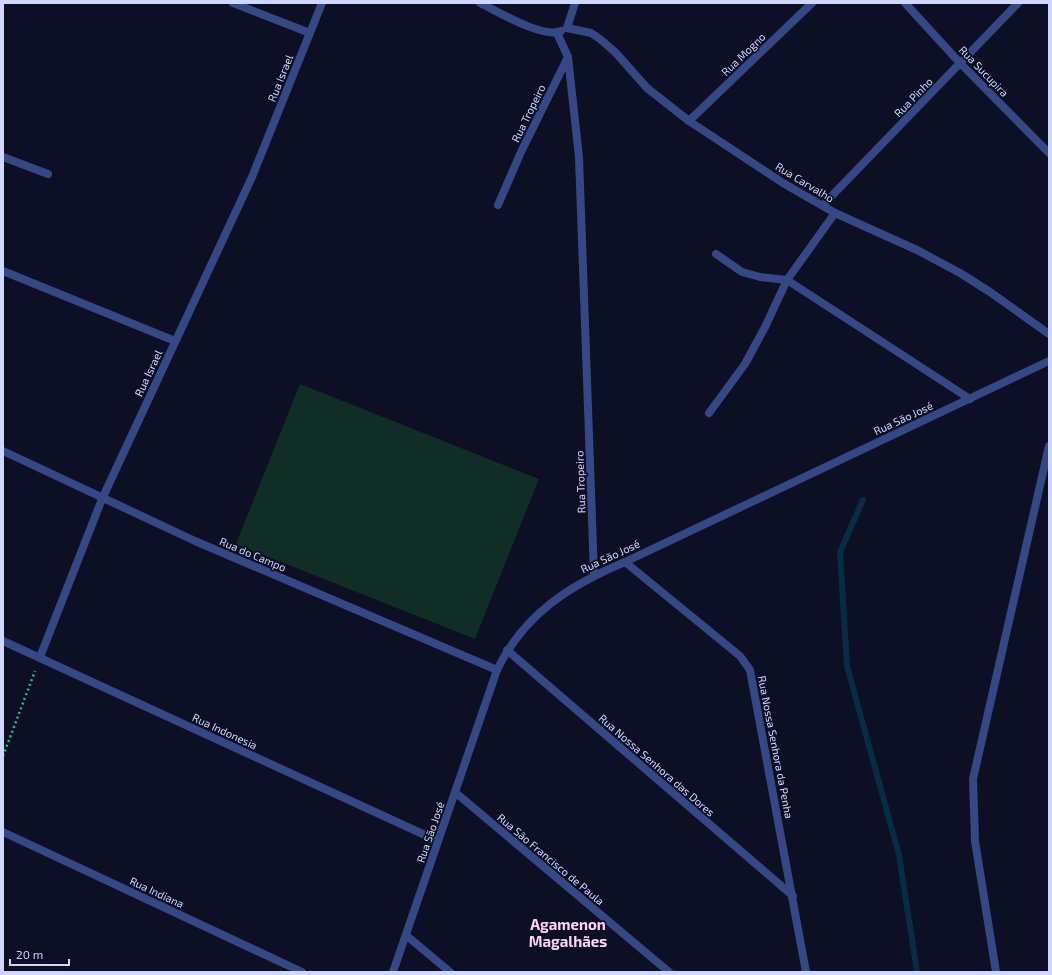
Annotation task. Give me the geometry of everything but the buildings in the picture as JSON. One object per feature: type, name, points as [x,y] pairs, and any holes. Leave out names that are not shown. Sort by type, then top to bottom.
[{"type":"street","points":[[233,3],[310,33]]},
{"type":"street","name":"Rua Israel","points":[[40,657],[102,498],[252,177],[322,3]]},
{"type":"street","points":[[480,3],[538,29],[557,32],[566,28],[575,3]]},
{"type":"street","name":"Rua Mogno","points":[[689,121],[812,3]]},
{"type":"street","name":"Rua Sucupira","points":[[905,3],[960,64],[1049,153]]},
{"type":"street","name":"Rua Pinho","points":[[822,205],[1018,3]]},
{"type":"street","name":"Rua Carvalho","points":[[566,28],[591,33],[600,38],[616,52],[647,88],[689,121],[783,183],[835,213],[917,250],[960,273],[990,292],[1049,334]]},
{"type":"street","points":[[557,32],[568,57]]},
{"type":"street","name":"Rua Tropeiro","points":[[498,205],[521,152],[568,57]]},
{"type":"street","name":"Rua Tropeiro","points":[[568,57],[579,157],[594,575]]},
{"type":"street","points":[[3,157],[48,174]]},
{"type":"street","points":[[709,413],[744,364],[766,327],[787,280],[835,213]]},
{"type":"street","points":[[716,254],[742,272],[787,280],[970,399]]},
{"type":"street","points":[[3,271],[175,341]]},
{"type":"street","name":"Rua São José","points":[[393,972],[407,936],[497,670],[507,650],[526,627],[572,587],[594,575],[625,562],[1049,361]]},
{"type":"street","points":[[996,972],[975,841],[973,779],[1049,446]]},
{"type":"street","name":"Rua do Campo","points":[[3,450],[195,541],[497,670]]},
{"type":"street","name":"Rua Nossa Senhora da Penha","points":[[625,562],[740,656],[750,670],[793,896]]},
{"type":"street","name":"Rua Indonesia","points":[[3,641],[438,841]]},
{"type":"street","name":"Rua Nossa Senhora das Dores","points":[[507,650],[793,896]]},
{"type":"street","name":"Rua São Francisco de Paula","points":[[456,793],[669,972]]},
{"type":"street","name":"Rua Indiana","points":[[3,832],[302,972]]},
{"type":"street","points":[[793,896],[806,972]]},
{"type":"street","points":[[407,936],[450,972]]},
{"type":"path","points":[[3,756],[40,657]]},
{"type":"green space","points":[[300,384],[539,479],[475,639],[236,544]]},
{"type":"waterway","points":[[863,500],[840,552],[847,666],[899,855],[917,972]]},
{"type":"district","name":"Agamenon Magalhães","points":[[568,932]]}]
